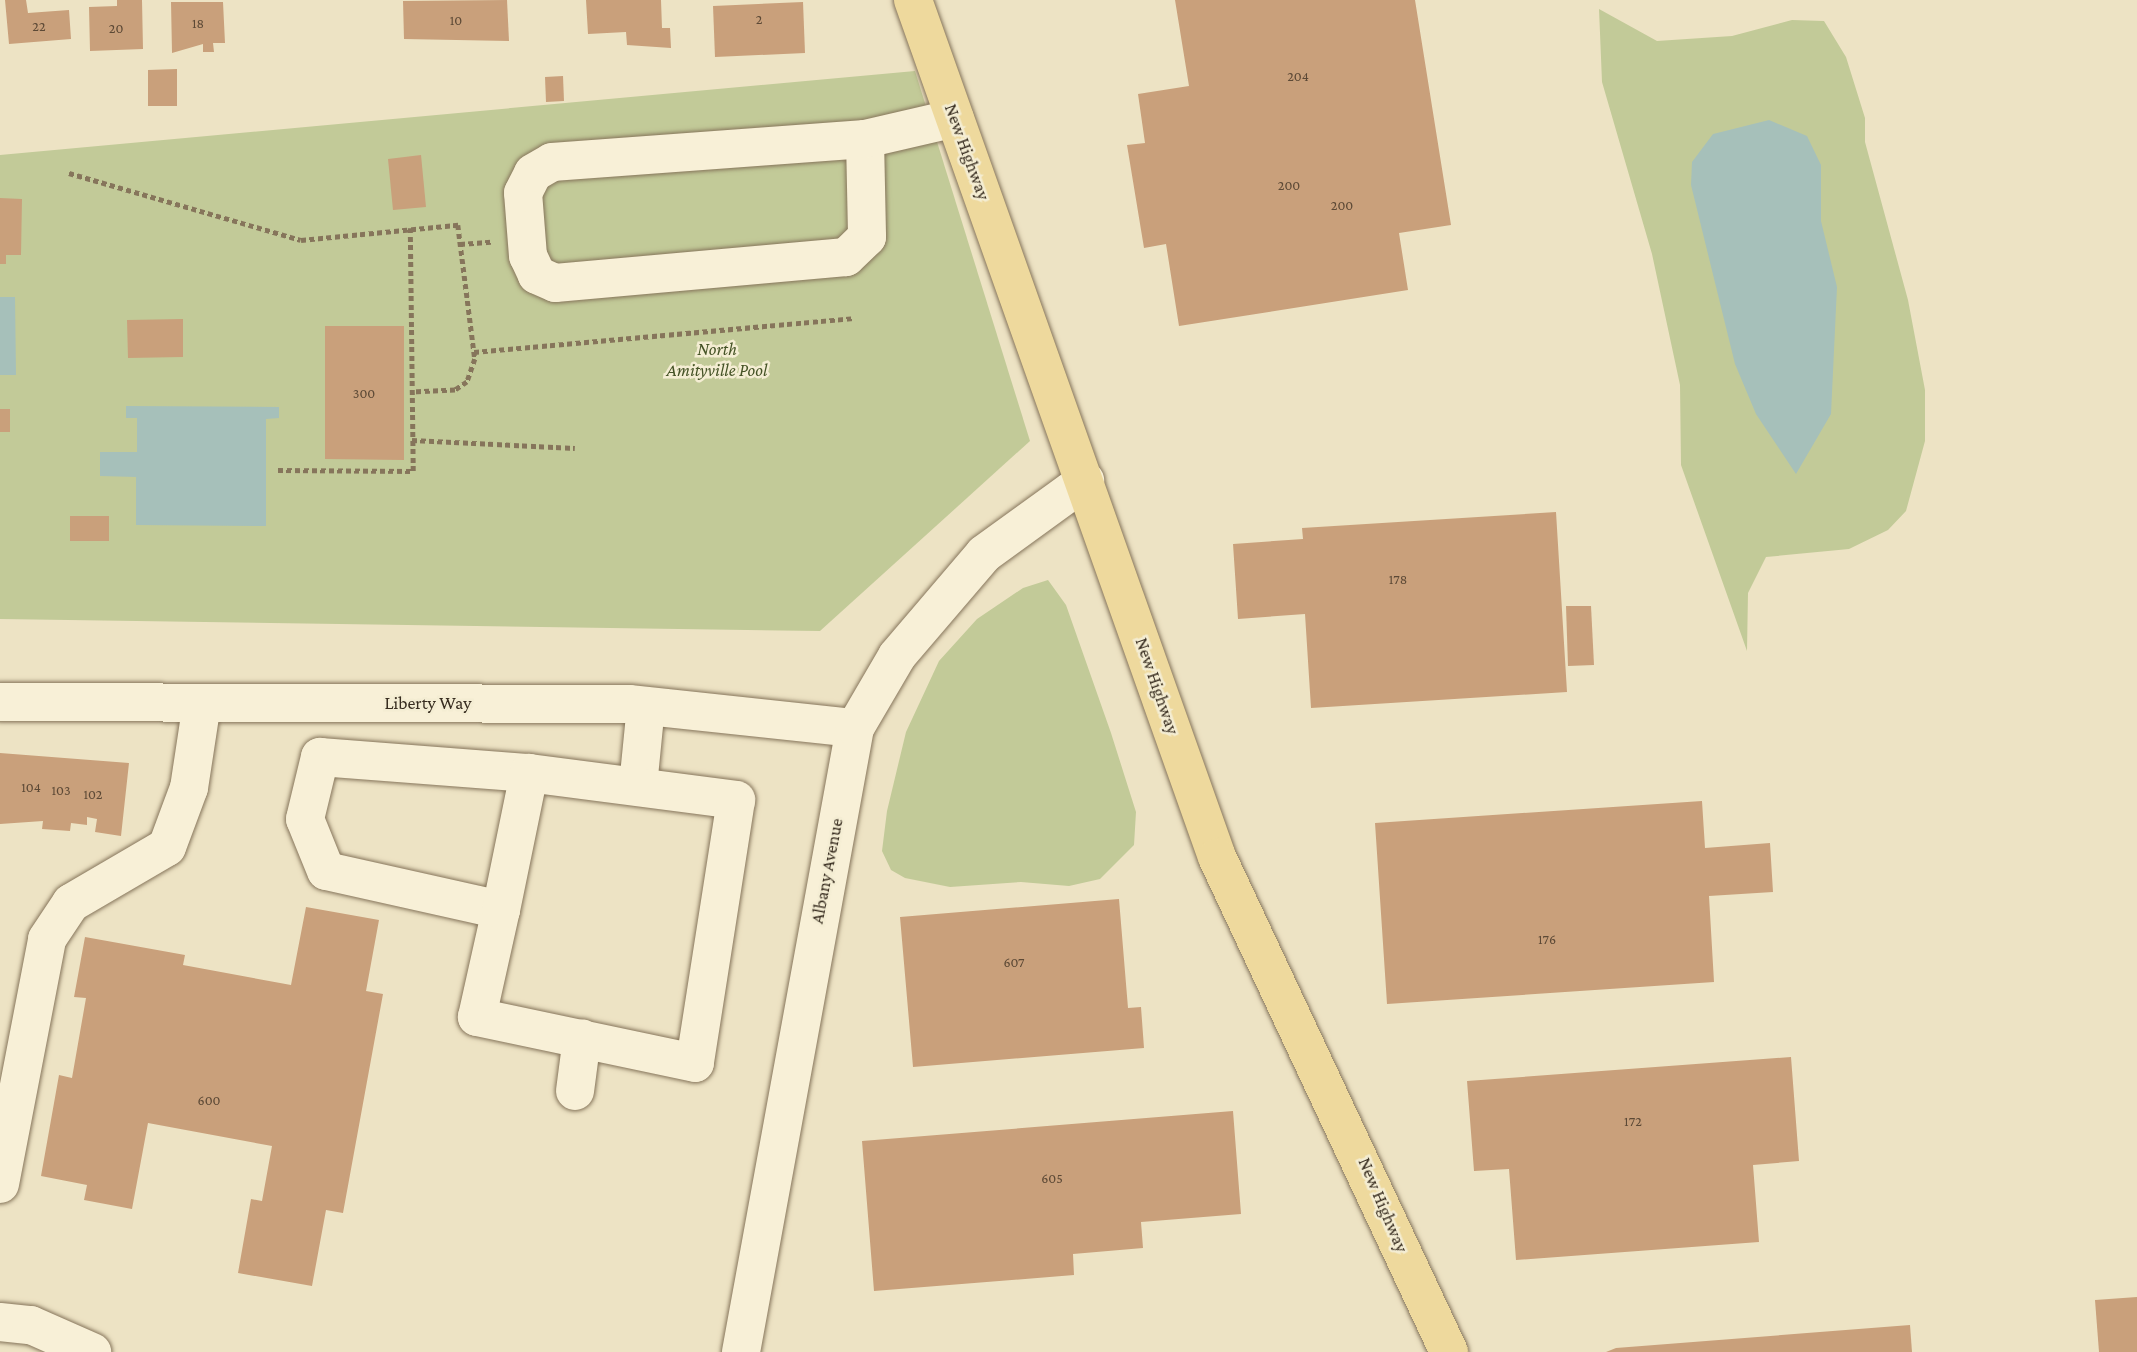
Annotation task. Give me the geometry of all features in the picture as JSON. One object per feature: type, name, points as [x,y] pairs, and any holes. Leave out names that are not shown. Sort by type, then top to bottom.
[{"type":"main road","name":"New Highway","points":[[913,0],[1217,858],[1449,1352]]},
{"type":"street","points":[[865,139],[867,237],[846,257],[555,283],[537,275],[528,256],[523,193],[533,173],[552,162],[865,139],[955,118]]},
{"type":"street","name":"Albany Avenue","points":[[741,1352],[855,728],[897,656],[984,554],[1085,481]]},
{"type":"street","name":"Liberty Way","points":[[0,702],[646,706],[855,728]]},
{"type":"street","points":[[0,1184],[47,939],[71,903],[167,847],[190,788],[202,703]]},
{"type":"street","points":[[638,786],[646,706]]},
{"type":"street","points":[[501,910],[326,871],[305,819],[320,757],[529,773],[736,800],[695,1063],[477,1017],[501,910],[529,773]]},
{"type":"street","points":[[575,1091],[582,1038]]},
{"type":"street","points":[[0,1322],[31,1325],[92,1352]]},
{"type":"path","points":[[69,173],[301,240],[458,225],[474,352],[467,382],[455,390],[412,391]]},
{"type":"path","points":[[278,470],[413,471],[410,228]]},
{"type":"path","points":[[474,352],[853,318]]},
{"type":"path","points":[[412,440],[575,448]]},
{"type":"green space","points":[[1599,9],[1657,41],[1732,36],[1792,20],[1824,21],[1846,57],[1865,118],[1865,142],[1908,300],[1925,390],[1925,441],[1906,511],[1888,530],[1849,549],[1766,557],[1748,593],[1747,651],[1681,465],[1680,385],[1652,254],[1602,82]]},
{"type":"green space","name":"North Amityville Pool","points":[[915,71],[1030,441],[820,631],[0,619],[0,155]]},
{"type":"green space","points":[[1048,580],[1066,605],[1111,733],[1136,812],[1134,845],[1100,879],[1069,886],[1021,882],[950,887],[905,878],[891,870],[882,851],[887,811],[906,732],[939,661],[977,619],[1023,588]]},
{"type":"water","points":[[1769,120],[1807,136],[1821,165],[1821,221],[1837,287],[1831,414],[1796,474],[1756,414],[1735,364],[1691,185],[1692,162],[1713,134]]},
{"type":"water","points":[[0,297],[15,297],[16,375],[0,375]]},
{"type":"water","points":[[126,406],[279,407],[279,418],[266,419],[266,526],[136,525],[136,477],[100,476],[100,452],[137,452],[137,418],[126,418]]},
{"type":"building","points":[[5,0],[26,0],[28,13],[69,10],[71,39],[9,44]]},
{"type":"building","points":[[117,0],[142,0],[143,49],[90,51],[89,7],[117,6]]},
{"type":"building","points":[[507,0],[509,41],[404,39],[403,1]]},
{"type":"building","points":[[586,0],[661,0],[662,28],[670,28],[671,48],[627,45],[626,32],[588,34]]},
{"type":"building","points":[[1175,0],[1415,0],[1451,225],[1399,233],[1408,290],[1179,326],[1166,244],[1144,248],[1127,145],[1145,143],[1138,94],[1189,86]]},
{"type":"building","points":[[171,2],[223,2],[225,43],[213,43],[214,52],[203,52],[203,44],[172,53]]},
{"type":"building","points":[[803,2],[805,53],[715,57],[713,6]]},
{"type":"building","points":[[177,69],[177,106],[148,106],[148,70]]},
{"type":"building","points":[[563,76],[564,101],[546,102],[545,77]]},
{"type":"building","points":[[421,155],[426,207],[393,210],[388,159]]},
{"type":"building","points":[[0,198],[22,199],[21,255],[6,255],[6,264],[0,264]]},
{"type":"building","points":[[183,319],[183,357],[128,358],[127,320]]},
{"type":"building","points":[[325,326],[404,326],[404,460],[325,459]]},
{"type":"building","points":[[0,409],[10,409],[10,432],[0,432]]},
{"type":"building","points":[[1556,512],[1567,692],[1311,708],[1305,614],[1238,619],[1233,544],[1303,539],[1302,528]]},
{"type":"building","points":[[70,516],[109,516],[109,541],[70,541]]},
{"type":"building","points":[[1566,606],[1591,606],[1594,665],[1568,666]]},
{"type":"building","points":[[0,753],[129,763],[121,836],[95,832],[97,819],[87,817],[87,825],[71,823],[70,831],[42,829],[43,821],[0,824]]},
{"type":"building","points":[[1702,801],[1705,848],[1770,843],[1773,892],[1709,896],[1714,982],[1387,1004],[1375,823]]},
{"type":"building","points":[[1119,899],[1128,1008],[1141,1007],[1144,1048],[913,1067],[900,917]]},
{"type":"building","points":[[306,907],[379,920],[366,991],[383,994],[343,1213],[326,1210],[312,1286],[238,1273],[251,1199],[262,1201],[272,1146],[148,1123],[132,1209],[84,1200],[87,1185],[41,1176],[59,1075],[72,1078],[86,998],[74,997],[85,937],[185,955],[183,965],[291,985]]},
{"type":"building","points":[[1791,1057],[1799,1161],[1753,1165],[1759,1242],[1516,1260],[1509,1169],[1474,1171],[1467,1081]]},
{"type":"building","points":[[1233,1111],[1241,1214],[1141,1222],[1143,1248],[1073,1254],[1074,1275],[874,1291],[862,1141]]},
{"type":"building","points":[[2137,1297],[2137,1352],[2099,1352],[2095,1300]]},
{"type":"building","points":[[1910,1325],[1912,1352],[1606,1352],[1616,1348]]}]
